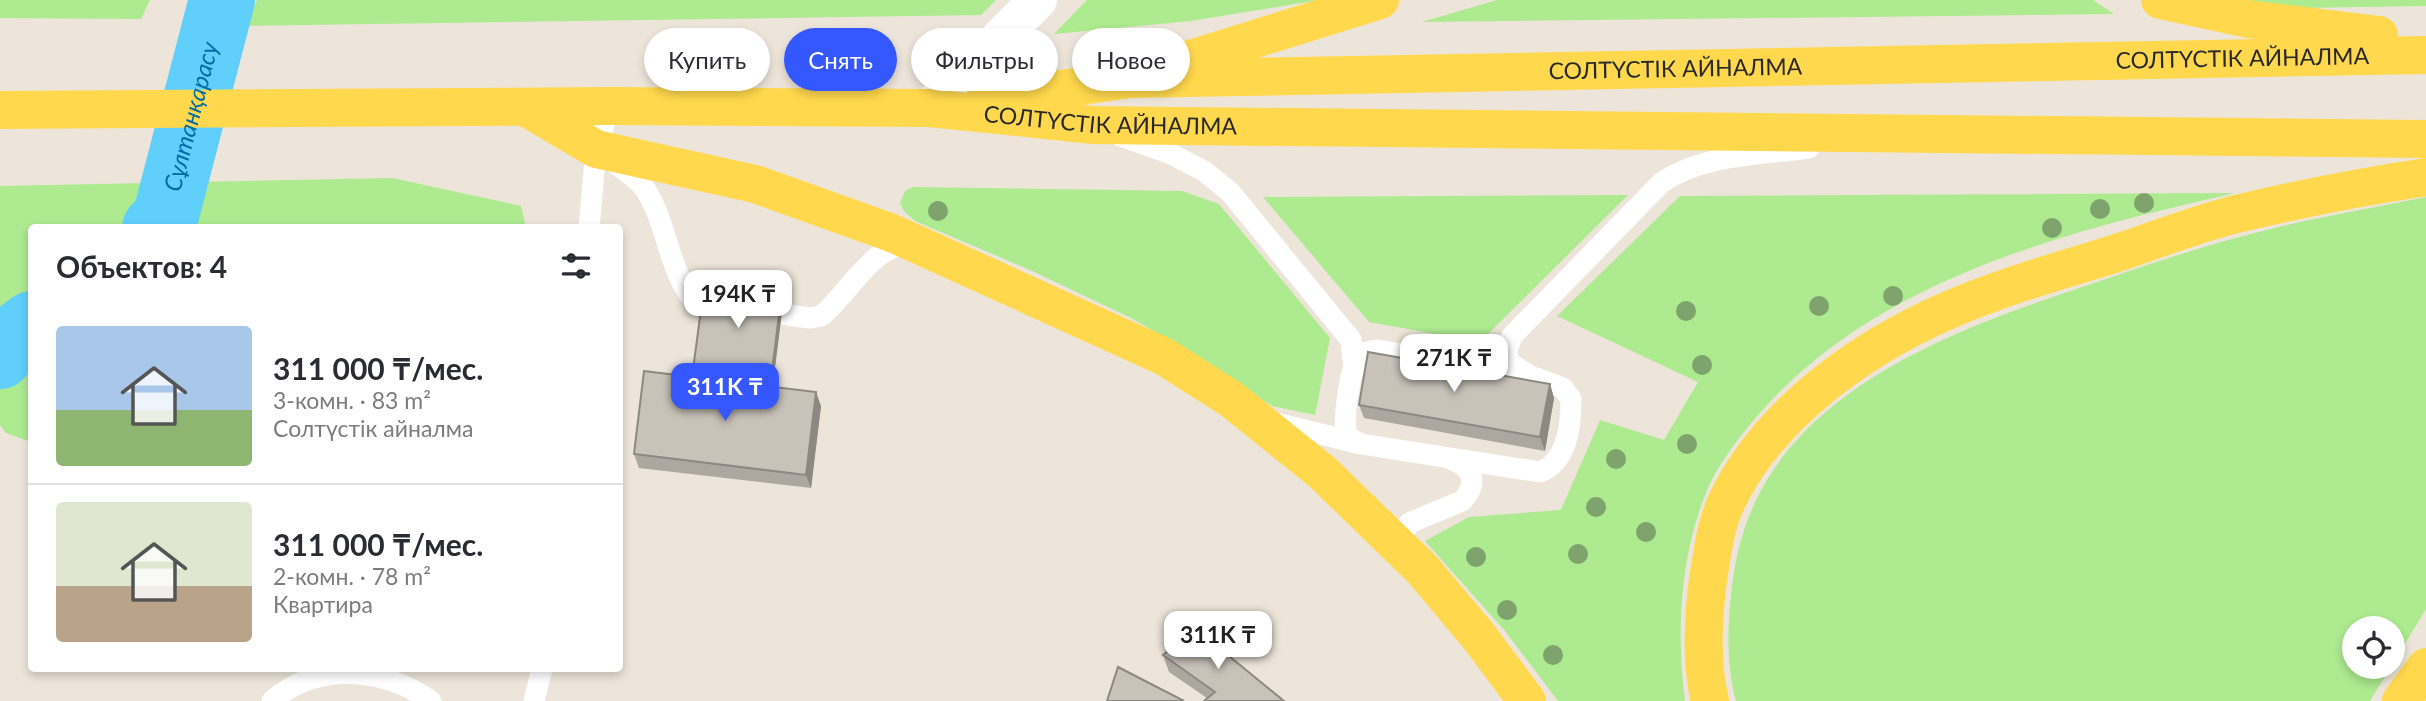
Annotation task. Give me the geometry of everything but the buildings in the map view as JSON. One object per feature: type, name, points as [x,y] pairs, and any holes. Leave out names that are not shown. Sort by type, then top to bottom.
[{"type":"main road","points":[[1190,60],[1380,0]]},
{"type":"main road","points":[[2161,0],[2248,19],[2426,38]]},
{"type":"main road","name":"СОЛТҮСТІК АЙНАЛМА","points":[[1190,78],[2426,55]]},
{"type":"main road","name":"СОЛТҮСТІК АЙНАЛМА","points":[[929,108],[1072,87]]},
{"type":"main road","name":"СОЛТҮСТІК АЙНАЛМА","points":[[0,110],[147,111],[523,106],[929,108],[1093,125],[2426,139]]},
{"type":"main road","points":[[523,106],[597,149],[755,184],[827,208],[928,248],[1165,357],[1231,399],[1322,472],[1409,555],[1480,638],[1527,701]]},
{"type":"main road","points":[[1710,701],[1706,602],[1713,550],[1725,506],[1746,466],[1765,442],[1795,410],[1842,373],[1911,329],[1996,291],[2243,212],[2426,177]]},
{"type":"main road","points":[[2401,701],[2426,667]]},
{"type":"street","points":[[929,108],[1038,0]]},
{"type":"lane","points":[[589,224],[597,149],[610,106]]},
{"type":"lane","points":[[1093,125],[1169,153],[1204,171],[1230,192],[1351,340],[1354,370]]},
{"type":"lane","points":[[1231,399],[1292,429],[1361,444],[1527,472],[1552,467],[1564,446],[1571,399],[1563,388],[1511,364],[1506,354],[1512,336],[1661,183],[1679,171],[1708,162],[1910,134]]},
{"type":"lane","points":[[597,149],[644,188],[656,208],[681,280],[695,302],[810,318],[821,316],[887,248],[908,244],[928,248]]},
{"type":"lane","points":[[1361,444],[1353,441],[1343,430],[1358,358],[1378,350],[1537,378]]},
{"type":"lane","points":[[1409,555],[1401,539],[1409,523],[1462,501],[1472,487],[1469,469],[1446,458]]},
{"type":"lane","points":[[534,701],[541,672]]},
{"type":"lane","points":[[272,701],[303,682],[331,675],[359,673],[388,678],[414,689],[431,701]]},
{"type":"green space","points":[[0,0],[150,0],[141,19],[0,18]]},
{"type":"green space","points":[[257,0],[996,0],[981,15],[243,26]]},
{"type":"green space","points":[[1087,0],[1320,0],[1191,21],[1117,28],[1072,28],[1072,32],[1058,34],[1058,30]]},
{"type":"green space","points":[[1497,0],[2093,0],[2114,14],[1422,22]]},
{"type":"green space","points":[[2240,0],[2426,0],[2426,6],[2297,8]]},
{"type":"green space","points":[[392,178],[521,206],[525,224],[28,224],[28,441],[6,433],[0,425],[0,186]]},
{"type":"green space","points":[[913,187],[1182,191],[1219,204],[1330,338],[1315,415],[1272,406],[1201,358],[1131,318],[1030,270],[915,221],[900,203],[905,191]]},
{"type":"green space","points":[[2235,193],[2104,225],[2038,245],[1974,269],[1912,297],[1853,332],[1800,373],[1752,422],[1726,456],[1710,483],[1697,517],[1682,595],[1681,649],[1685,701],[1558,701],[1505,631],[1425,541],[1469,517],[1561,510],[1600,420],[1664,440],[1698,382],[1557,316],[1680,196]]},
{"type":"green space","points":[[1628,195],[1480,342],[1369,322],[1263,197]]},
{"type":"green space","points":[[2426,197],[2426,609],[2405,644],[2405,616],[2342,616],[2342,679],[2384,679],[2370,701],[1736,701],[1729,662],[1729,622],[1739,547],[1749,516],[1772,472],[1800,437],[1833,406],[1910,356],[1994,318],[2174,256],[2309,220]]},
{"type":"waterway","name":"Сұлтанқарасу","points":[[159,224],[165,219],[222,0]]},
{"type":"waterway","name":"Сұлтанқарасу","points":[[0,356],[16,336],[28,327]]}]
